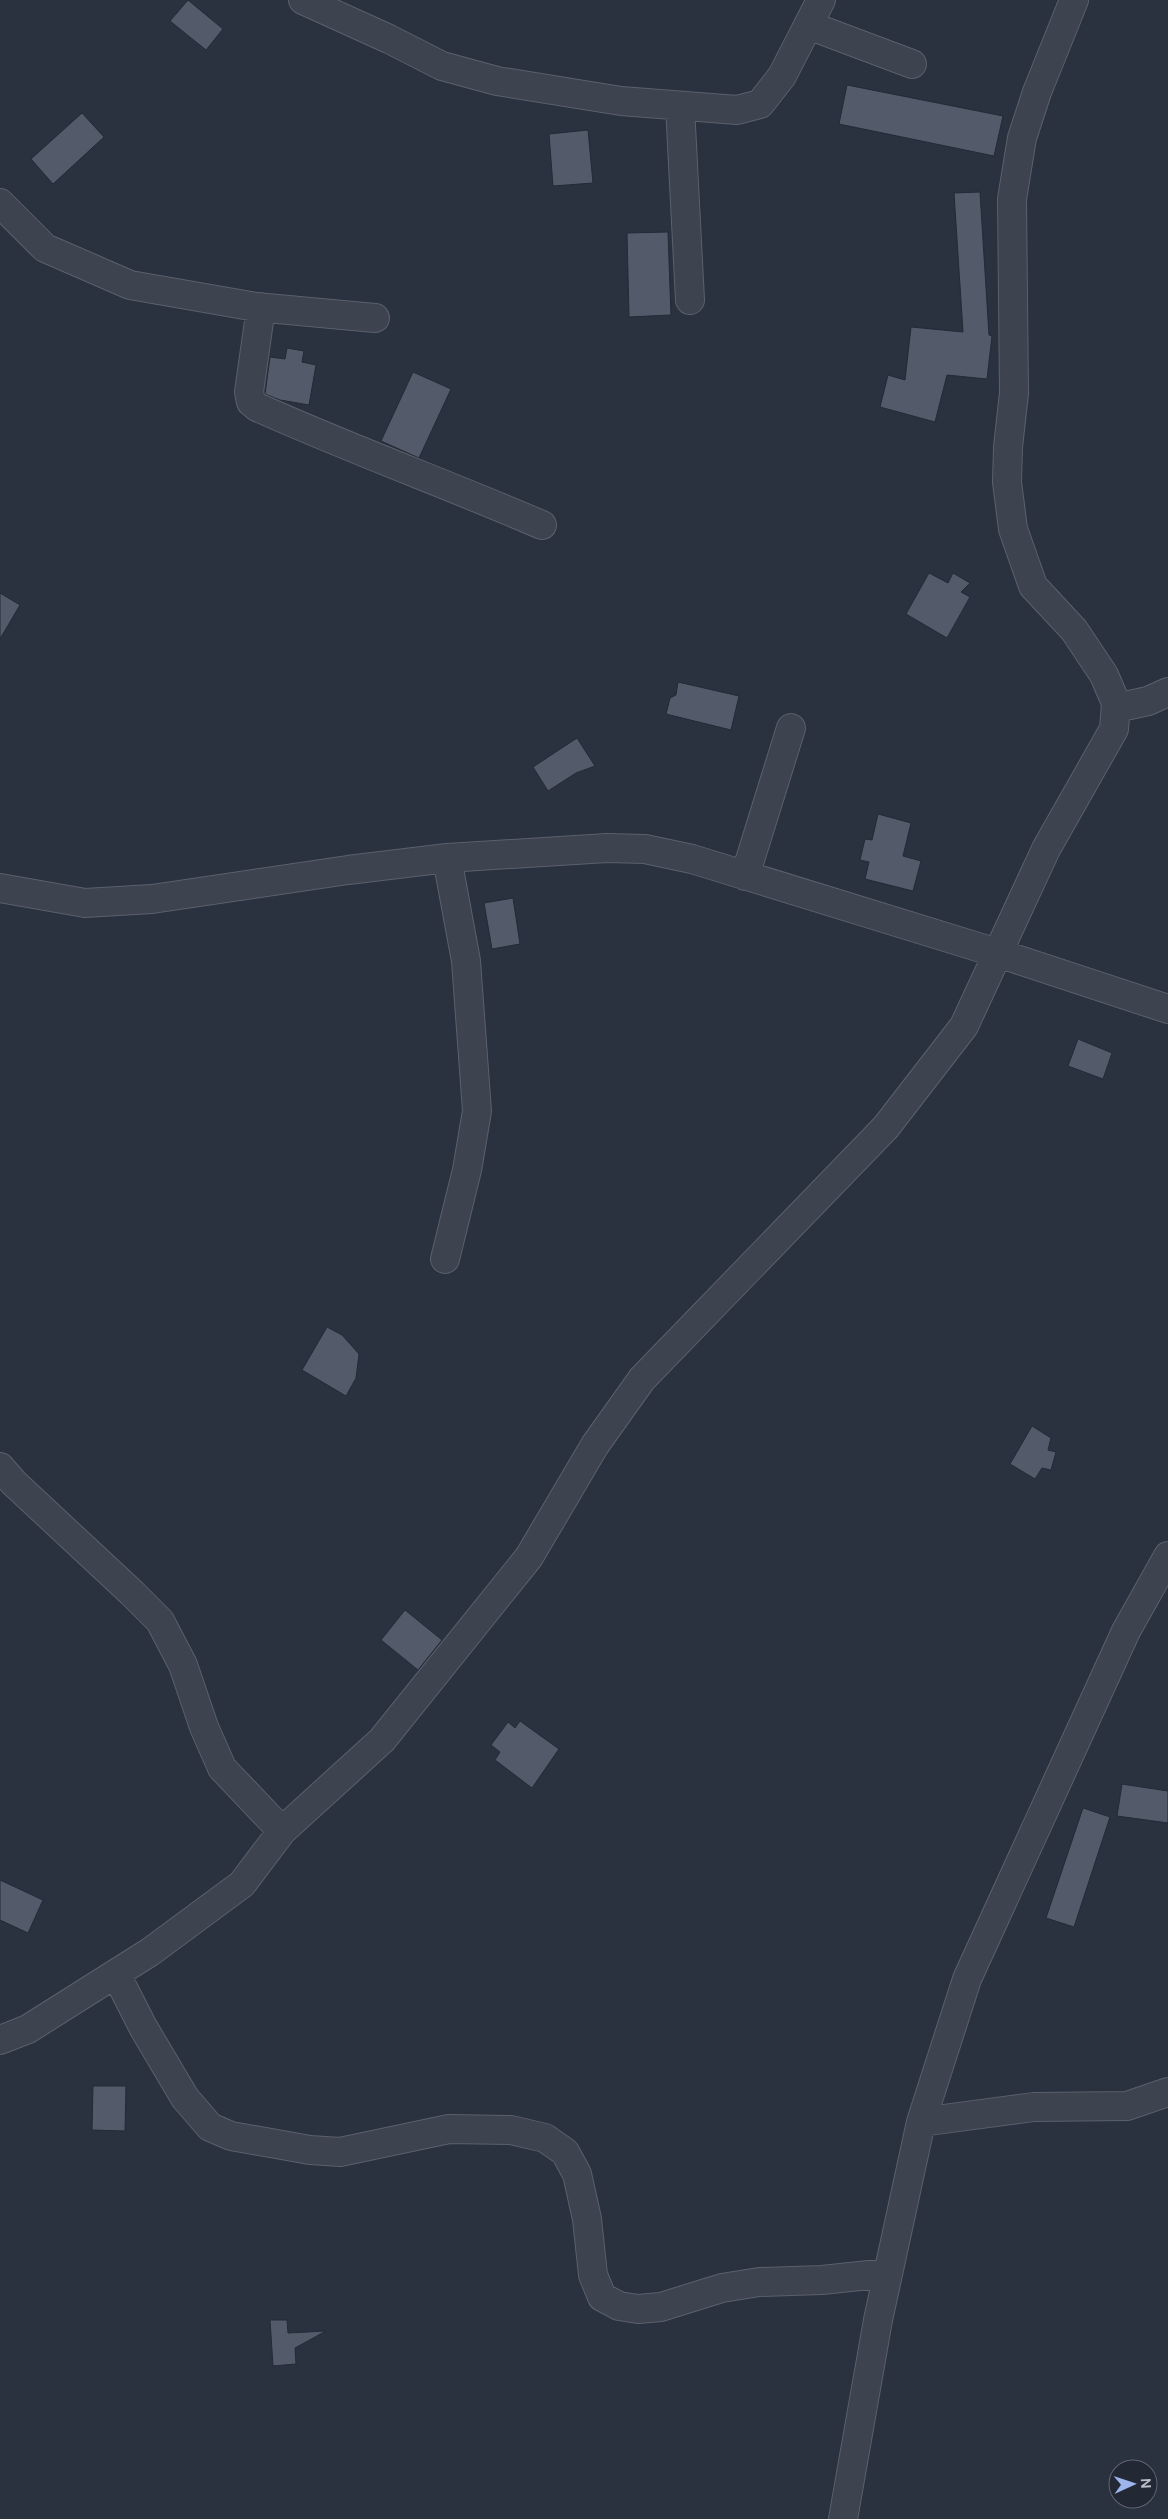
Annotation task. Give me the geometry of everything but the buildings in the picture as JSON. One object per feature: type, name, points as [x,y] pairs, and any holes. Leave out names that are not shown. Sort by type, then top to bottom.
[{"type":"street","points":[[303,0],[389,39],[442,66],[497,81],[621,101],[737,110],[760,104],[782,76],[821,0]]},
{"type":"street","points":[[800,0],[808,25]]},
{"type":"street","points":[[0,2040],[28,2030],[116,1974],[150,1952],[242,1884],[282,1831],[382,1740],[529,1557],[596,1446],[642,1379],[886,1126],[964,1026],[1046,849],[1114,729],[1116,703],[1104,675],[1074,630],[1034,586],[1013,529],[1007,482],[1008,447],[1014,393],[1012,199],[1025,129],[1037,92],[1074,0]]},
{"type":"street","points":[[808,25],[912,64]]},
{"type":"street","points":[[680,106],[690,300]]},
{"type":"street","points":[[0,203],[45,248],[130,285],[261,307],[375,318]]},
{"type":"street","points":[[261,307],[249,392],[251,402],[257,407],[316,434],[461,490],[542,525]]},
{"type":"street","points":[[1116,708],[1148,701],[1168,692]]},
{"type":"street","points":[[745,876],[791,728]]},
{"type":"street","points":[[0,888],[86,903],[152,899],[339,871],[447,858],[607,848],[645,848],[692,859],[999,954],[1168,1009]]},
{"type":"street","points":[[446,1259],[467,1170],[477,1111],[466,961],[447,858]]},
{"type":"street","points":[[0,1467],[14,1483],[132,1592],[160,1621],[183,1665],[204,1727],[222,1768],[282,1831]]},
{"type":"street","points":[[843,2519],[888,2273],[921,2122],[966,1979],[1126,1631],[1168,1556]]},
{"type":"street","points":[[116,1974],[143,2027],[185,2098],[210,2127],[231,2136],[310,2150],[340,2152],[449,2129],[511,2130],[545,2138],[565,2152],[577,2174],[587,2219],[593,2275],[602,2297],[619,2306],[638,2309],[661,2307],[722,2288],[759,2282],[822,2280],[888,2273]]},
{"type":"street","points":[[921,2122],[1034,2106],[1127,2106],[1168,2092]]}]
